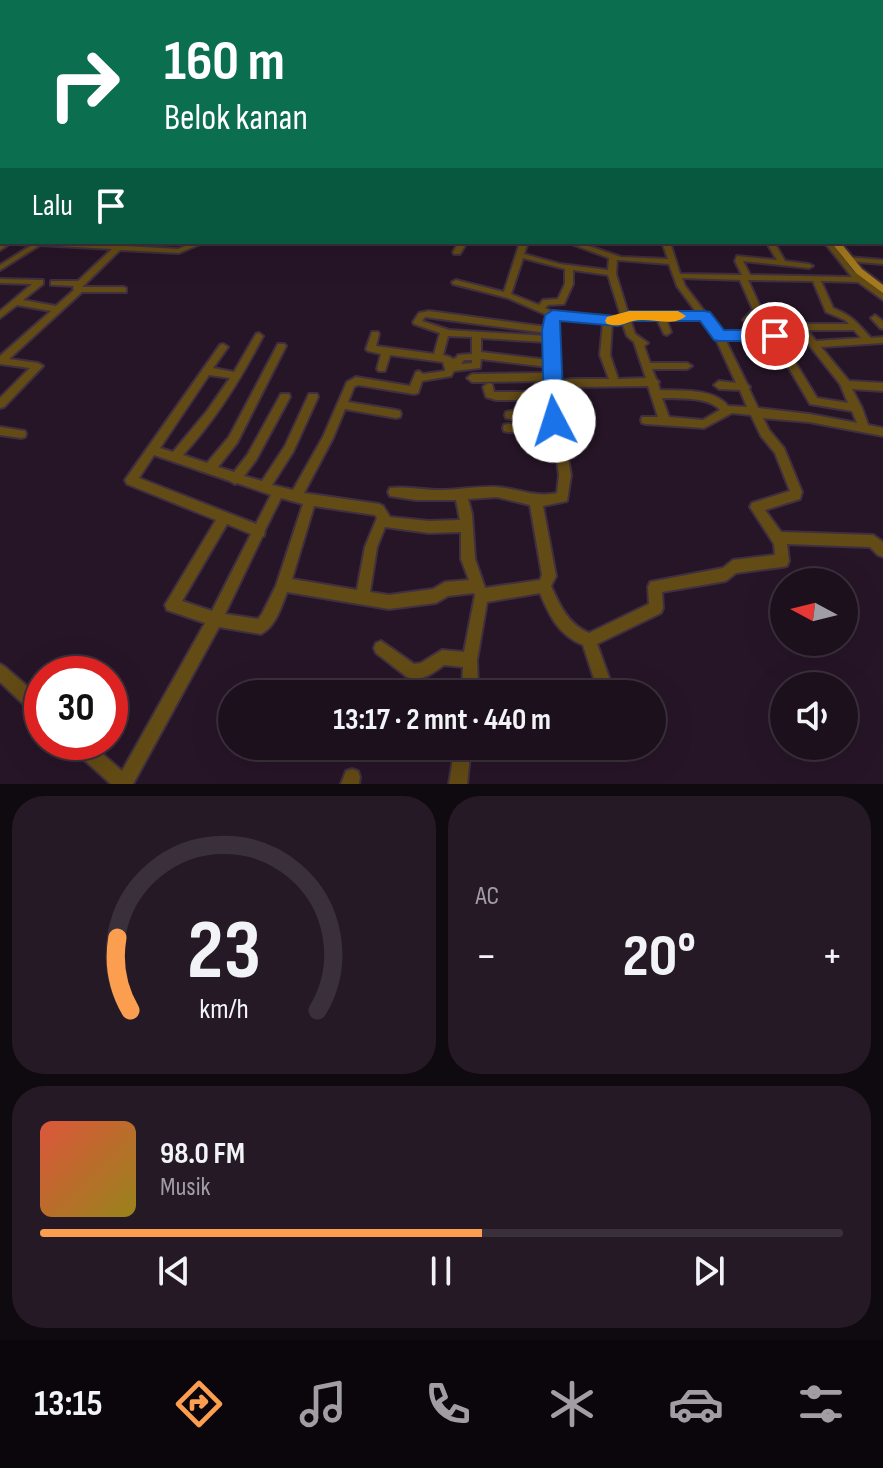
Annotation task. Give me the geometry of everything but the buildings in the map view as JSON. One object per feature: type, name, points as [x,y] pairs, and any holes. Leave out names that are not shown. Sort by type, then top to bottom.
[{"type":"main road","points":[[837,244],[865,280],[883,290]]},
{"type":"street","points":[[30,244],[179,251],[196,244]]},
{"type":"street","points":[[457,252],[462,244]]},
{"type":"street","points":[[507,296],[523,244]]},
{"type":"street","points":[[576,244],[613,256],[673,262]]},
{"type":"street","points":[[544,586],[563,626],[570,633],[589,640],[656,608],[655,587],[659,585],[726,574],[733,567],[782,561],[778,539],[756,507],[796,495],[796,492],[780,451],[765,433],[758,412],[719,336],[681,286],[667,244]]},
{"type":"street","points":[[771,244],[782,262]]},
{"type":"street","points":[[829,244],[851,273],[865,280],[883,297]]},
{"type":"street","points":[[0,268],[37,245]]},
{"type":"street","points":[[1,360],[117,249]]},
{"type":"street","points":[[520,255],[569,268],[612,273]]},
{"type":"street","points":[[613,256],[612,273],[625,317],[631,336],[641,342],[665,421]]},
{"type":"street","points":[[747,320],[758,311],[739,259],[809,266]]},
{"type":"street","points":[[848,259],[883,262]]},
{"type":"street","points":[[541,308],[546,302],[561,302],[569,284],[569,268]]},
{"type":"street","points":[[677,276],[865,280]]},
{"type":"street","points":[[816,279],[830,310],[845,315],[869,341]]},
{"type":"street","points":[[0,281],[40,282],[8,305],[0,315]]},
{"type":"street","points":[[456,282],[507,296],[553,315],[622,321],[625,317],[704,316]]},
{"type":"street","points":[[54,283],[123,290]]},
{"type":"street","points":[[8,305],[57,309]]},
{"type":"street","points":[[429,314],[550,335],[445,332],[417,322],[429,314]]},
{"type":"street","points":[[394,492],[461,495],[488,492],[536,502],[565,495],[565,475],[553,414],[550,335],[553,315]]},
{"type":"street","points":[[660,316],[667,332]]},
{"type":"street","points":[[875,318],[883,326]]},
{"type":"street","points":[[608,320],[605,355],[615,383]]},
{"type":"street","points":[[804,332],[804,327],[858,327]]},
{"type":"street","points":[[224,518],[172,604],[215,619],[255,627],[264,625],[282,584],[303,498],[350,385],[356,381],[414,390],[419,377],[448,374],[445,332]]},
{"type":"street","points":[[719,336],[775,336],[804,332]]},
{"type":"street","points":[[804,332],[846,385],[864,427]]},
{"type":"street","points":[[375,334],[371,349],[477,366],[476,335]]},
{"type":"street","points":[[176,456],[237,376],[259,336]]},
{"type":"street","points":[[775,336],[814,401],[857,408]]},
{"type":"street","points":[[815,344],[883,340]]},
{"type":"street","points":[[209,470],[233,440],[281,346]]},
{"type":"street","points":[[223,347],[133,477],[133,482],[260,532]]},
{"type":"street","points":[[382,369],[386,352]]},
{"type":"street","points":[[477,356],[553,364]]},
{"type":"street","points":[[0,404],[38,367],[1,360]]},
{"type":"street","points":[[648,366],[687,366]]},
{"type":"street","points":[[209,371],[237,376]]},
{"type":"street","points":[[472,378],[552,387]]},
{"type":"street","points":[[488,387],[490,394],[498,396],[571,383],[654,382]]},
{"type":"street","points":[[719,385],[745,387]]},
{"type":"street","points":[[846,385],[883,387]]},
{"type":"street","points":[[658,394],[697,396],[719,402],[727,412]]},
{"type":"street","points":[[235,479],[252,457],[285,397]]},
{"type":"street","points":[[97,760],[124,784],[260,532],[271,490],[313,397]]},
{"type":"street","points":[[342,405],[396,414]]},
{"type":"street","points":[[646,420],[704,424],[734,409],[883,432]]},
{"type":"street","points":[[510,415],[553,414]]},
{"type":"street","points":[[508,428],[556,430]]},
{"type":"street","points":[[0,431],[21,434]]},
{"type":"street","points":[[153,450],[271,490],[379,510],[387,522],[429,527],[465,526]]},
{"type":"street","points":[[461,495],[466,514],[468,559],[479,591],[470,680]]},
{"type":"street","points":[[536,502],[549,576],[544,586]]},
{"type":"street","points":[[362,598],[371,547],[383,518]]},
{"type":"street","points":[[778,539],[873,541],[883,551]]},
{"type":"street","points":[[282,584],[362,598],[401,601],[436,596],[445,589],[479,591],[544,586]]},
{"type":"street","points":[[589,640],[602,680]]},
{"type":"street","points":[[381,648],[412,672],[418,672],[442,657],[470,660]]},
{"type":"street","points":[[0,672],[24,694]]},
{"type":"street","points":[[458,784],[461,760]]},
{"type":"slow traffic","points":[[612,321],[622,321],[629,316],[678,316]]},
{"type":"route","points":[[554,421],[550,384],[554,373],[550,339],[553,315],[618,321],[629,316],[704,316],[719,336],[775,336]]}]
